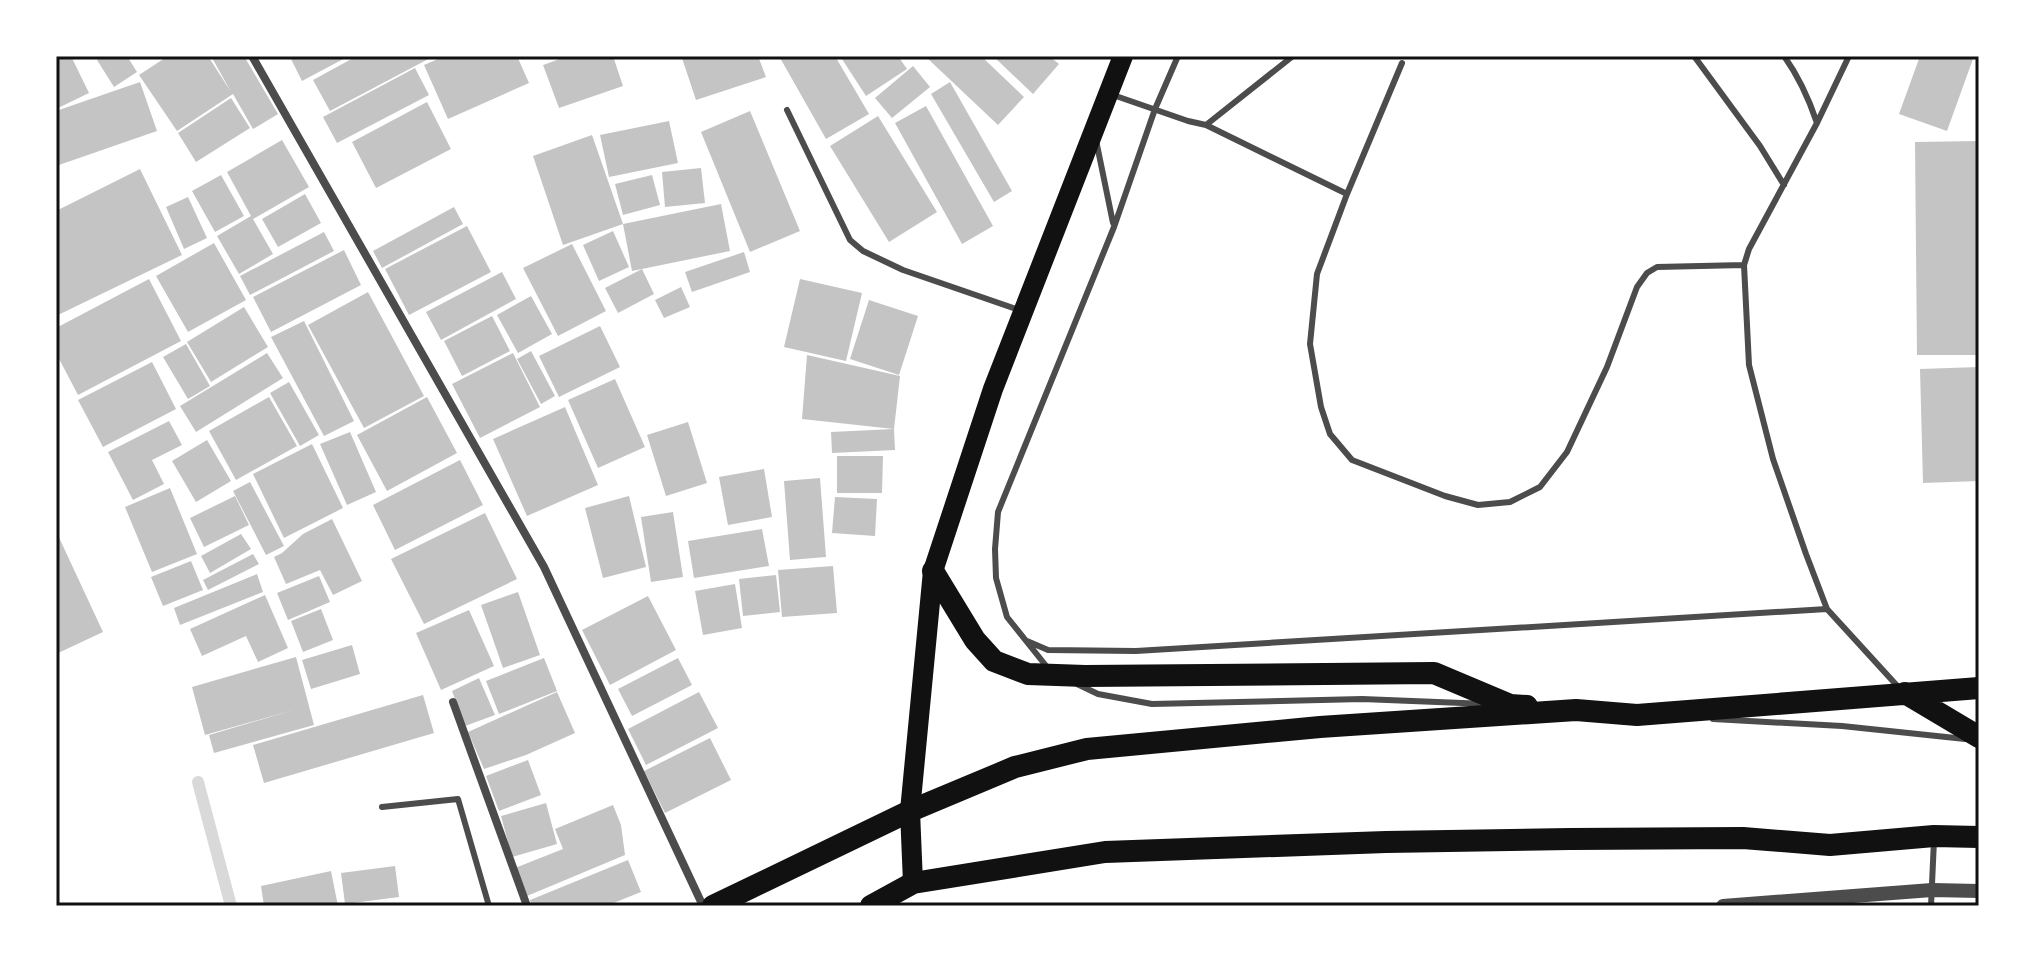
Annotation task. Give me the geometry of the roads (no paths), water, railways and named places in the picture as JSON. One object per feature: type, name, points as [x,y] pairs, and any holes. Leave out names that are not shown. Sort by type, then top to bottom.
[{"type":"highway","points":[[933,571],[975,640],[994,661],[1028,674],[1434,673],[1510,705]]},
{"type":"highway","points":[[1637,715],[1979,688]]},
{"type":"highway","points":[[1905,693],[1979,739]]},
{"type":"highway","points":[[713,906],[910,811],[1015,767],[1087,749],[1320,727],[1576,710]]},
{"type":"highway","points":[[871,906],[913,883],[1105,852],[1570,839],[1743,838],[1830,845],[1934,836],[1979,837]]},
{"type":"main road","points":[[913,883],[910,811],[933,571],[993,389],[1123,56]]},
{"type":"street","points":[[252,56],[544,567],[703,906]]},
{"type":"street","points":[[453,702],[527,906]]},
{"type":"street","points":[[1723,906],[1932,890],[1979,891]]},
{"type":"lane","points":[[1059,675],[1045,665],[1007,617],[996,578],[998,512],[1114,227],[1155,109],[1178,56]]},
{"type":"lane","points":[[1206,125],[1293,56]]},
{"type":"lane","points":[[1694,56],[1760,146],[1784,185]]},
{"type":"lane","points":[[1784,56],[1808,97],[1817,123]]},
{"type":"lane","points":[[1849,56],[1817,123],[1749,249],[1744,265],[1749,365],[1773,459],[1827,609],[1905,693]]},
{"type":"lane","points":[[1402,63],[1317,274],[1310,344],[1321,407],[1330,434],[1352,460],[1445,496],[1478,505],[1510,502],[1540,487],[1567,452],[1607,367],[1637,287],[1647,273],[1657,267],[1744,265]]},
{"type":"lane","points":[[1109,93],[1206,125],[1347,194]]},
{"type":"lane","points":[[787,110],[850,240],[863,251],[903,270],[1023,311]]},
{"type":"lane","points":[[1094,130],[1114,227]]},
{"type":"lane","points":[[1024,640],[1048,650],[1136,651],[1827,609]]},
{"type":"lane","points":[[1510,705],[1842,726],[1979,739]]},
{"type":"lane","points":[[382,807],[458,799],[489,906]]},
{"type":"lane","points":[[1931,906],[1934,836]]},
{"type":"waterway","points":[[198,782],[231,906]]}]
